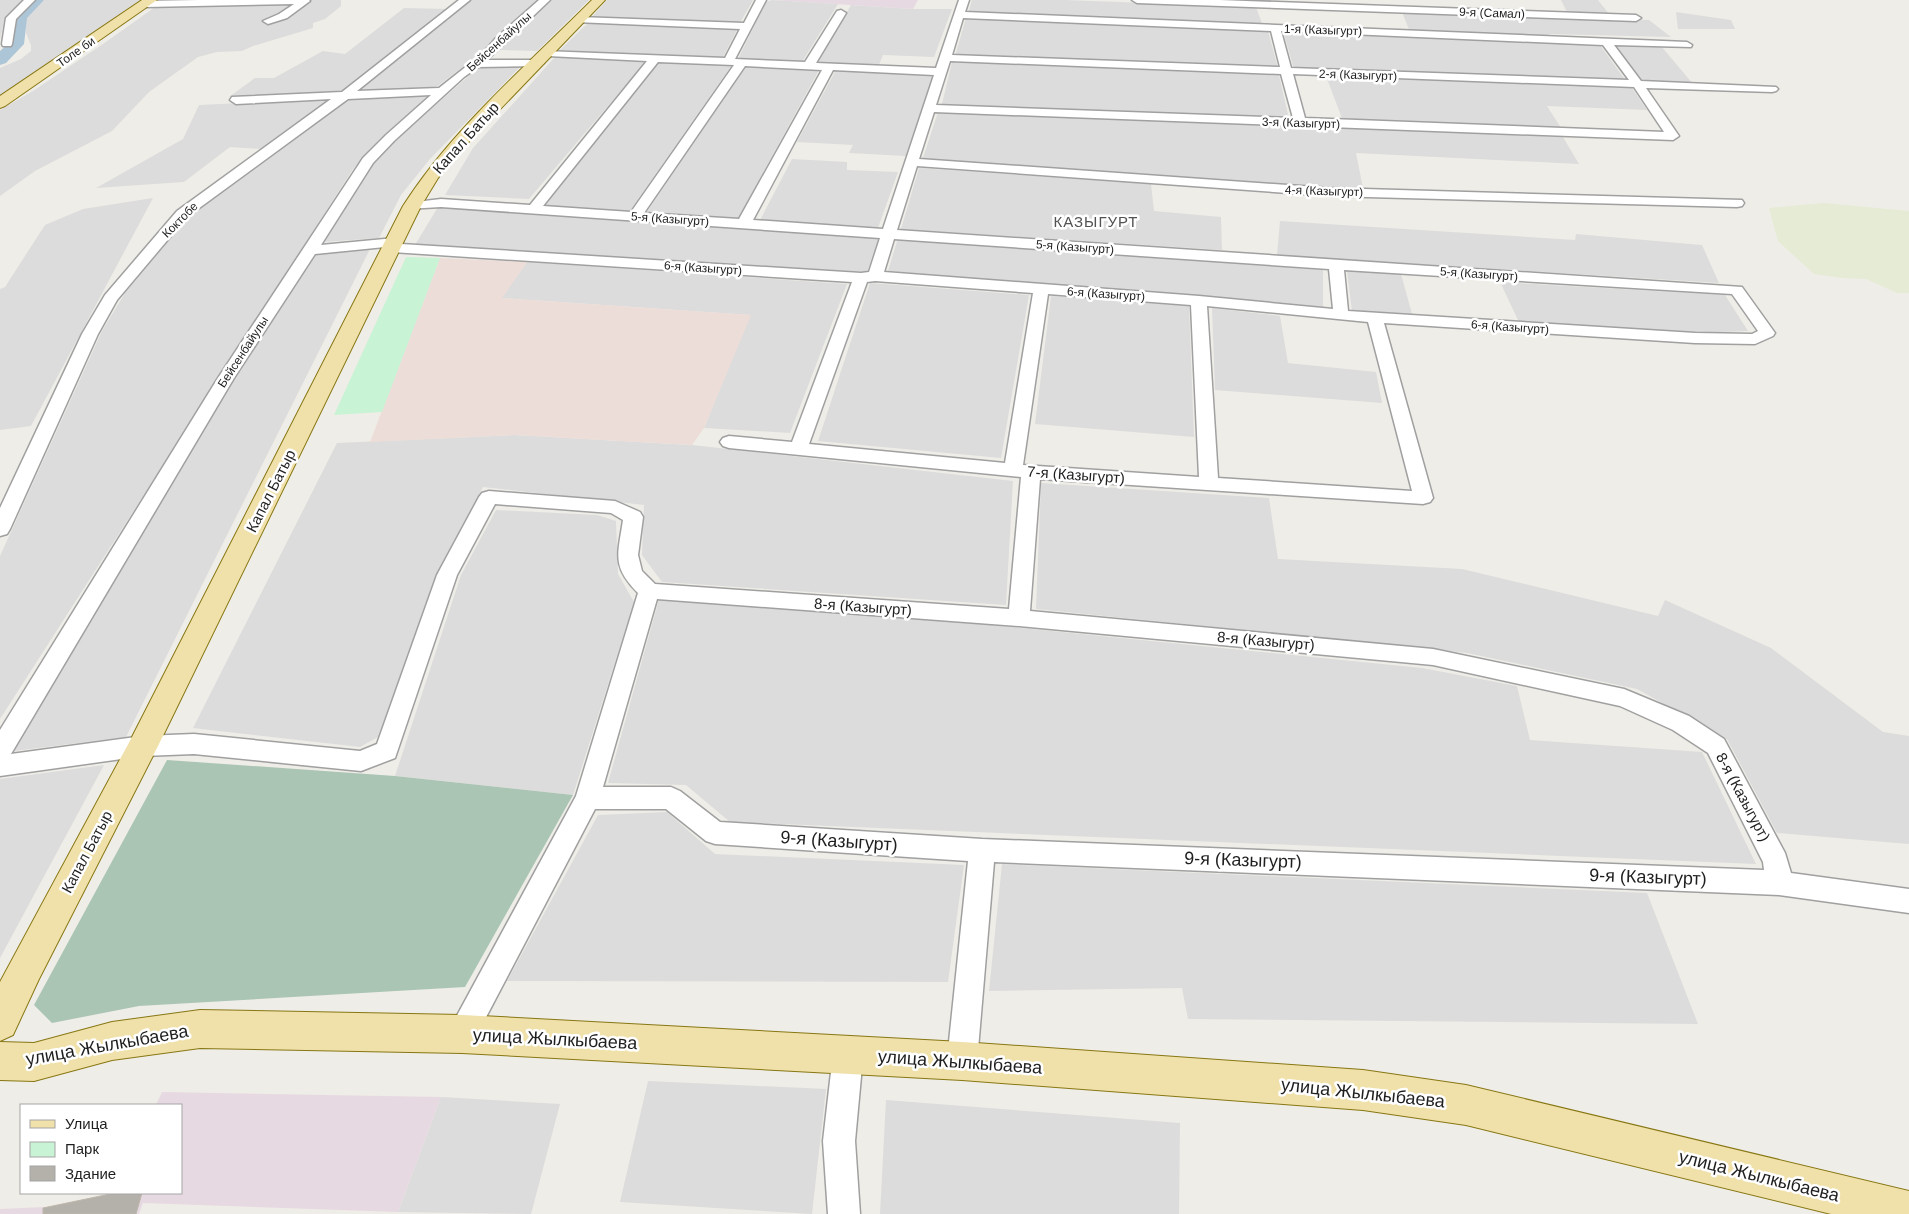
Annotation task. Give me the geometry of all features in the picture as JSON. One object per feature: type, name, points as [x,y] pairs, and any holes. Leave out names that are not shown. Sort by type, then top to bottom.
[{"type":"main road","name":"Капал Батыр","points":[[0,1022],[26,967],[143,746],[412,206],[431,176],[453,149],[599,0]]},
{"type":"main road","name":"Толе би","points":[[0,103],[148,2]]},
{"type":"main road","name":"улица Жылкыбаева","points":[[0,1061],[34,1062],[112,1041],[200,1029],[462,1034],[962,1061],[1364,1090],[1466,1105],[1909,1212]]},
{"type":"street","points":[[7,44],[11,18],[30,0]]},
{"type":"street","name":"Коктобе","points":[[0,529],[90,334],[110,298],[182,214],[345,95],[465,0]]},
{"type":"street","name":"Бейсенбайулы","points":[[0,751],[226,378],[368,161],[390,138],[476,64],[545,0]]},
{"type":"street","points":[[634,216],[734,62],[747,26],[761,0]]},
{"type":"street","points":[[799,448],[868,277],[889,234],[964,0]]},
{"type":"street","name":"9-я (Самал)","points":[[1137,0],[1276,16],[1636,18]]},
{"type":"street","points":[[148,2],[305,1],[283,16],[268,21]]},
{"type":"street","points":[[808,66],[841,13]]},
{"type":"street","name":"1-я (Казыгурт)","points":[[959,15],[1276,16],[1606,42],[1687,45]]},
{"type":"street","points":[[1276,16],[1287,72],[1300,123]]},
{"type":"street","points":[[579,20],[747,26]]},
{"type":"street","points":[[1606,42],[1638,85]]},
{"type":"street","points":[[476,64],[543,58],[654,58],[941,72]]},
{"type":"street","points":[[533,210],[654,58]]},
{"type":"street","name":"2-я (Казыгурт)","points":[[945,58],[1772,89]]},
{"type":"street","points":[[744,224],[829,67]]},
{"type":"street","name":"3-я (Казыгурт)","points":[[929,108],[1673,136],[1638,85]]},
{"type":"street","points":[[236,100],[443,91]]},
{"type":"street","name":"4-я (Казыгурт)","points":[[912,162],[1330,192],[1737,203]]},
{"type":"street","name":"5-я (Казыгурт)","points":[[412,206],[441,203],[1336,265],[1737,290]]},
{"type":"street","name":"6-я (Казыгурт)","points":[[310,250],[394,245],[1041,289],[1200,301],[1375,318],[1695,338],[1755,339],[1767,333],[1737,290]]},
{"type":"street","points":[[1336,265],[1341,315]]},
{"type":"street","points":[[1019,618],[1022,471],[1041,289]]},
{"type":"street","points":[[1200,301],[1209,485]]},
{"type":"street","name":"7-я (Казыгурт)","points":[[729,442],[1022,471],[1423,498],[1375,318]]},
{"type":"street","points":[[0,766],[143,746],[194,744],[362,761],[387,750],[447,575],[489,497],[615,508],[633,517],[628,555],[632,574],[649,592],[588,798],[462,1034]]},
{"type":"street","name":"8-я (Казыгурт)","points":[[649,592],[1019,618],[1433,657],[1624,698],[1681,723],[1716,746],[1776,861],[1779,883]]},
{"type":"street","name":"9-я (Казыгурт)","points":[[588,798],[671,798],[715,833],[982,850],[1779,883],[1909,902]]},
{"type":"street","points":[[962,1061],[982,850]]},
{"type":"street","points":[[844,1214],[839,1141],[848,1055]]},
{"type":"shaded area","points":[[0,0],[23,0],[5,17],[0,39]]},
{"type":"shaded area","points":[[44,0],[140,0],[0,96],[0,68],[21,59],[31,51],[31,45],[26,33],[26,16]]},
{"type":"shaded area","points":[[165,0],[341,0],[341,6],[325,19],[313,23],[313,28],[242,51],[217,52],[198,57],[149,92],[112,131],[35,171],[0,196],[0,110],[33,91]]},
{"type":"shaded area","points":[[470,0],[539,0],[477,56],[435,88],[357,91]]},
{"type":"shaded area","points":[[551,0],[589,0],[537,51],[499,50],[510,37]]},
{"type":"shaded area","points":[[607,0],[753,0],[740,23],[591,18]]},
{"type":"shaded area","points":[[772,0],[838,4],[802,62],[738,59],[766,2]]},
{"type":"shaded area","points":[[772,0],[918,0],[913,9]]},
{"type":"shaded area","points":[[972,0],[1065,0],[1256,7],[1263,26],[968,13]]},
{"type":"shaded area","points":[[1561,0],[1598,0],[1609,14],[1568,14]]},
{"type":"shaded area","points":[[851,5],[913,9],[952,9],[934,57],[883,55],[878,67],[817,63]]},
{"type":"shaded area","points":[[404,8],[448,9],[342,91],[229,97],[255,78],[274,78],[323,51],[345,54]]},
{"type":"shaded area","points":[[1402,12],[1649,20],[1671,37],[1549,34],[1551,38],[1410,32]]},
{"type":"shaded area","points":[[1676,12],[1731,20],[1735,29],[1678,29]]},
{"type":"shaded area","points":[[966,18],[1268,31],[1278,68],[955,56]]},
{"type":"shaded area","points":[[589,22],[738,28],[722,59],[560,50]]},
{"type":"shaded area","points":[[1283,31],[1600,45],[1626,81],[1294,69]]},
{"type":"shaded area","points":[[1616,45],[1661,46],[1693,84],[1643,82]]},
{"type":"shaded area","points":[[555,57],[646,61],[529,199],[445,195],[473,148]]},
{"type":"shaded area","points":[[658,61],[732,65],[629,212],[545,206]]},
{"type":"shaded area","points":[[952,62],[1279,75],[1289,119],[942,104]]},
{"type":"shaded area","points":[[480,66],[521,66],[430,159],[401,195],[379,238],[324,242],[376,160]]},
{"type":"shaded area","points":[[745,66],[819,70],[738,219],[647,212]]},
{"type":"shaded area","points":[[836,70],[933,75],[906,156],[849,153],[853,145],[797,142]]},
{"type":"shaded area","points":[[1326,76],[1632,88],[1647,110],[1547,106],[1561,128],[1343,121]]},
{"type":"shaded area","points":[[433,94],[380,139],[353,169],[0,719],[0,556],[102,331],[125,293],[194,211],[349,99]]},
{"type":"shaded area","points":[[329,99],[262,149],[230,147],[184,182],[96,188],[183,139],[199,105]]},
{"type":"shaded area","points":[[938,112],[1563,137],[1579,164],[1356,153],[1363,188],[1323,188],[1180,179],[923,158]]},
{"type":"shaded area","points":[[792,159],[847,162],[847,170],[898,172],[878,228],[760,220]]},
{"type":"shaded area","points":[[919,168],[1151,184],[1154,211],[1221,217],[1222,250],[901,229]]},
{"type":"shaded area","points":[[153,198],[31,426],[0,430],[0,289],[5,287],[45,225],[83,209]]},
{"type":"shaded area","points":[[438,207],[879,237],[867,272],[415,245]]},
{"type":"shaded area","points":[[1280,221],[1575,240],[1576,234],[1702,245],[1719,283],[1277,255]]},
{"type":"shaded area","points":[[898,238],[1323,270],[1323,308],[888,271]]},
{"type":"shaded area","points":[[370,249],[126,737],[14,751],[235,378],[316,254]]},
{"type":"shaded area","points":[[440,258],[527,262],[502,298],[751,315],[704,428],[692,445],[515,435],[370,442]]},
{"type":"shaded area","points":[[527,262],[847,284],[790,433],[704,428],[750,315],[501,298]]},
{"type":"shaded area","points":[[1347,271],[1401,274],[1412,314],[1352,311]]},
{"type":"shaded area","points":[[1500,282],[1725,295],[1748,331],[1696,333],[1519,322]]},
{"type":"shaded area","points":[[870,283],[1029,295],[1001,458],[818,441]]},
{"type":"shaded area","points":[[1051,296],[1189,306],[1194,437],[1035,424]]},
{"type":"shaded area","points":[[1212,308],[1280,316],[1288,363],[1376,372],[1382,403],[1215,390]]},
{"type":"shaded area","points":[[515,435],[692,445],[1013,481],[1006,605],[662,582],[642,555],[644,505],[483,487],[441,565],[378,737],[360,747],[193,728],[337,443]]},
{"type":"shaded area","points":[[1041,483],[1269,498],[1278,559],[1462,569],[1658,616],[1665,600],[1771,648],[1883,732],[1909,736],[1909,844],[1777,833],[1727,739],[1637,689],[1467,653],[1036,609]]},
{"type":"shaded area","points":[[496,510],[597,515],[616,521],[618,574],[634,602],[573,795],[395,776],[461,575]]},
{"type":"shaded area","points":[[661,592],[1422,668],[1517,686],[1530,740],[1702,752],[1756,864],[730,822],[686,785],[608,783]]},
{"type":"shaded area","points":[[104,765],[0,958],[0,779]]},
{"type":"shaded area","points":[[667,812],[715,854],[964,865],[948,982],[507,981],[598,815]]},
{"type":"shaded area","points":[[1002,864],[1647,893],[1698,1024],[1188,1019],[1182,988],[989,991]]},
{"type":"shaded area","points":[[648,1081],[826,1089],[812,1214],[620,1202]]},
{"type":"shaded area","points":[[162,1092],[441,1097],[398,1212],[143,1203],[139,1214],[0,1214],[0,1209],[111,1204],[116,1194],[182,1194],[182,1104],[156,1104]]},
{"type":"shaded area","points":[[441,1097],[560,1104],[531,1214],[398,1212]]},
{"type":"shaded area","points":[[886,1100],[1180,1123],[1179,1214],[880,1214]]},
{"type":"green space","points":[[1823,203],[1909,211],[1909,293],[1897,293],[1866,279],[1814,274],[1778,241],[1769,208]]},
{"type":"green space","points":[[406,257],[440,258],[382,412],[334,415]]},
{"type":"green space","points":[[167,760],[395,776],[573,795],[465,987],[139,1006],[52,1023],[34,1005]]},
{"type":"building","points":[[110,1194],[142,1194],[136,1214],[43,1214],[43,1208]]},
{"type":"waterway","points":[[0,60],[16,44],[20,17],[37,0]]},
{"type":"district","name":"КАЗЫГУРТ","points":[[1096,222]]}]
